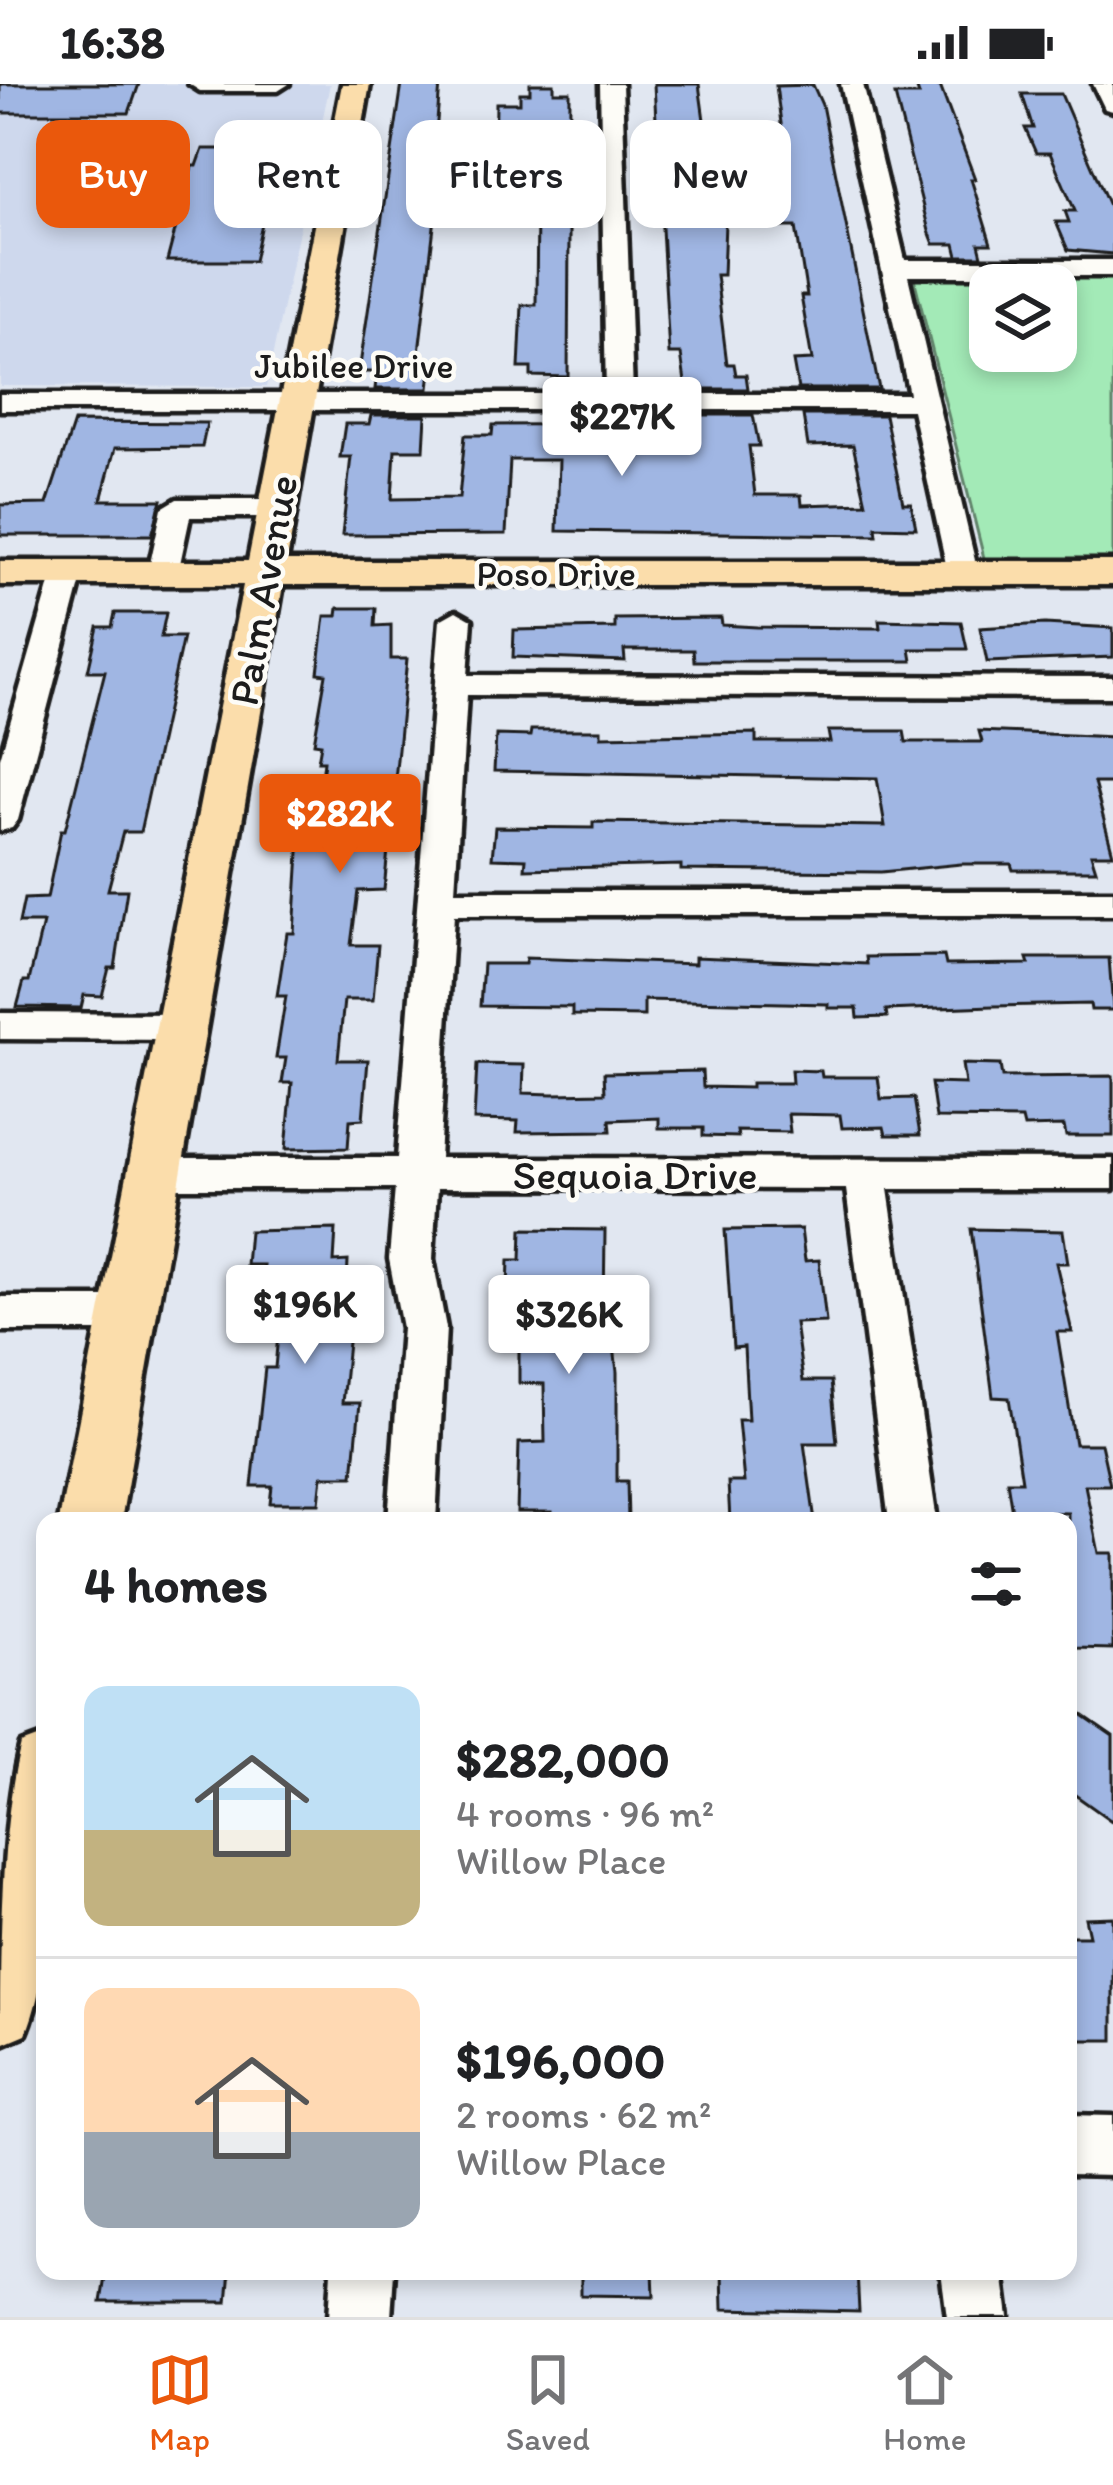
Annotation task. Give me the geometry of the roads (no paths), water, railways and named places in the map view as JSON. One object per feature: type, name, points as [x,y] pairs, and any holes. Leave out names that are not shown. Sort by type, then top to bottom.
[{"type":"main road","name":"Palm Avenue","points":[[92,1512],[356,84]]},
{"type":"main road","name":"Poso Drive","points":[[0,573],[1113,573]]},
{"type":"main road","points":[[0,2009],[36,1815]]},
{"type":"street","points":[[200,84],[278,84]]},
{"type":"street","points":[[611,84],[620,401]]},
{"type":"street","points":[[852,84],[963,573]]},
{"type":"street","points":[[1104,84],[1113,104]]},
{"type":"street","points":[[894,268],[1113,268]]},
{"type":"street","name":"Jubilee Drive","points":[[0,401],[924,402]]},
{"type":"street","points":[[163,573],[177,508],[278,508]]},
{"type":"street","points":[[0,820],[68,573]]},
{"type":"street","points":[[413,1512],[424,1328],[411,1259],[456,620]]},
{"type":"street","points":[[451,685],[1113,687]]},
{"type":"street","points":[[437,903],[1113,903]]},
{"type":"street","points":[[0,1026],[183,1027]]},
{"type":"street","points":[[865,1173],[912,1512]]},
{"type":"street","name":"Sequoia Drive","points":[[156,1174],[1113,1174]]},
{"type":"street","points":[[0,1314],[129,1314]]},
{"type":"street","points":[[1077,2146],[1113,2146]]},
{"type":"street","points":[[360,2317],[362,2280]]},
{"type":"street","points":[[973,2280],[978,2317]]}]
